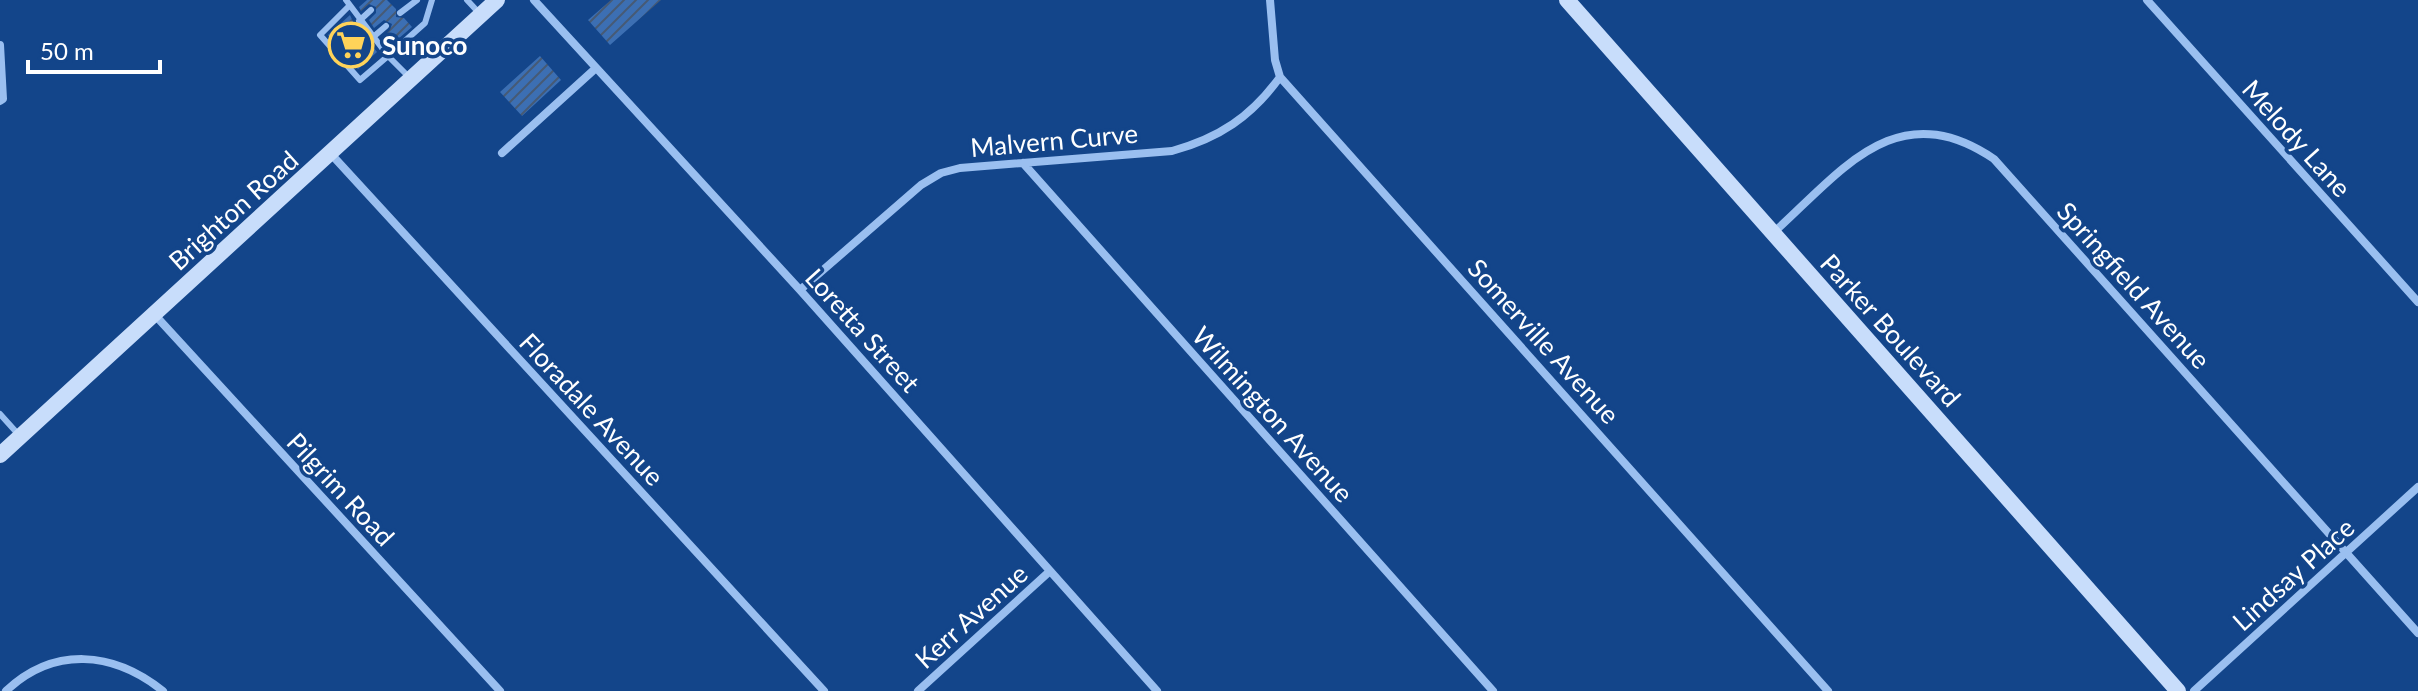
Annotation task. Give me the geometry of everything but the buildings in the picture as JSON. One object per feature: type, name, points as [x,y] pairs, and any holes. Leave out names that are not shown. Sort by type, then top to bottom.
[{"type":"street","name":"Brighton Road","points":[[0,455],[497,0]]},
{"type":"street","name":"Loretta Street","points":[[534,0],[800,290],[1157,691]]},
{"type":"street","points":[[1270,0],[1275,60],[1280,77]]},
{"type":"street","name":"Parker Boulevard","points":[[1567,0],[2178,691]]},
{"type":"street","name":"Melody Lane","points":[[2147,0],[2418,302]]},
{"type":"street","points":[[0,45],[3,99],[0,101]]},
{"type":"street","points":[[502,153],[596,68]]},
{"type":"street","name":"Malvern Curve","points":[[800,290],[921,185],[941,173],[960,168],[1172,151],[1198,144],[1223,133],[1245,118],[1280,77]]},
{"type":"street","name":"Somerville Avenue","points":[[1280,77],[1828,691]]},
{"type":"street","name":"Springfield Avenue","points":[[1773,233],[1853,160],[1875,145],[1892,138],[1925,134],[1955,138],[1975,146],[1994,159],[2418,633]]},
{"type":"street","name":"Floradale Avenue","points":[[331,154],[824,691]]},
{"type":"street","name":"Wilmington Avenue","points":[[1023,163],[1493,691]]},
{"type":"street","name":"Pilgrim Road","points":[[153,313],[500,691]]},
{"type":"street","name":"Lindsay Place","points":[[2194,691],[2418,487]]},
{"type":"street","name":"Kerr Avenue","points":[[918,691],[1050,571]]},
{"type":"street","points":[[0,681],[7,690],[32,672],[50,664],[92,658],[133,672],[163,691]]},
{"type":"lane","points":[[400,13],[417,0]]},
{"type":"lane","points":[[411,80],[388,56],[372,38],[347,3],[320,35],[360,80],[388,56],[425,23],[432,0]]},
{"type":"lane","points":[[467,0],[481,15]]},
{"type":"lane","points":[[359,21],[371,10]]},
{"type":"lane","points":[[372,38],[386,26]]},
{"type":"lane","points":[[0,414],[20,436]]},
{"type":"place","name":"Sunoco","points":[[351,45]]}]
